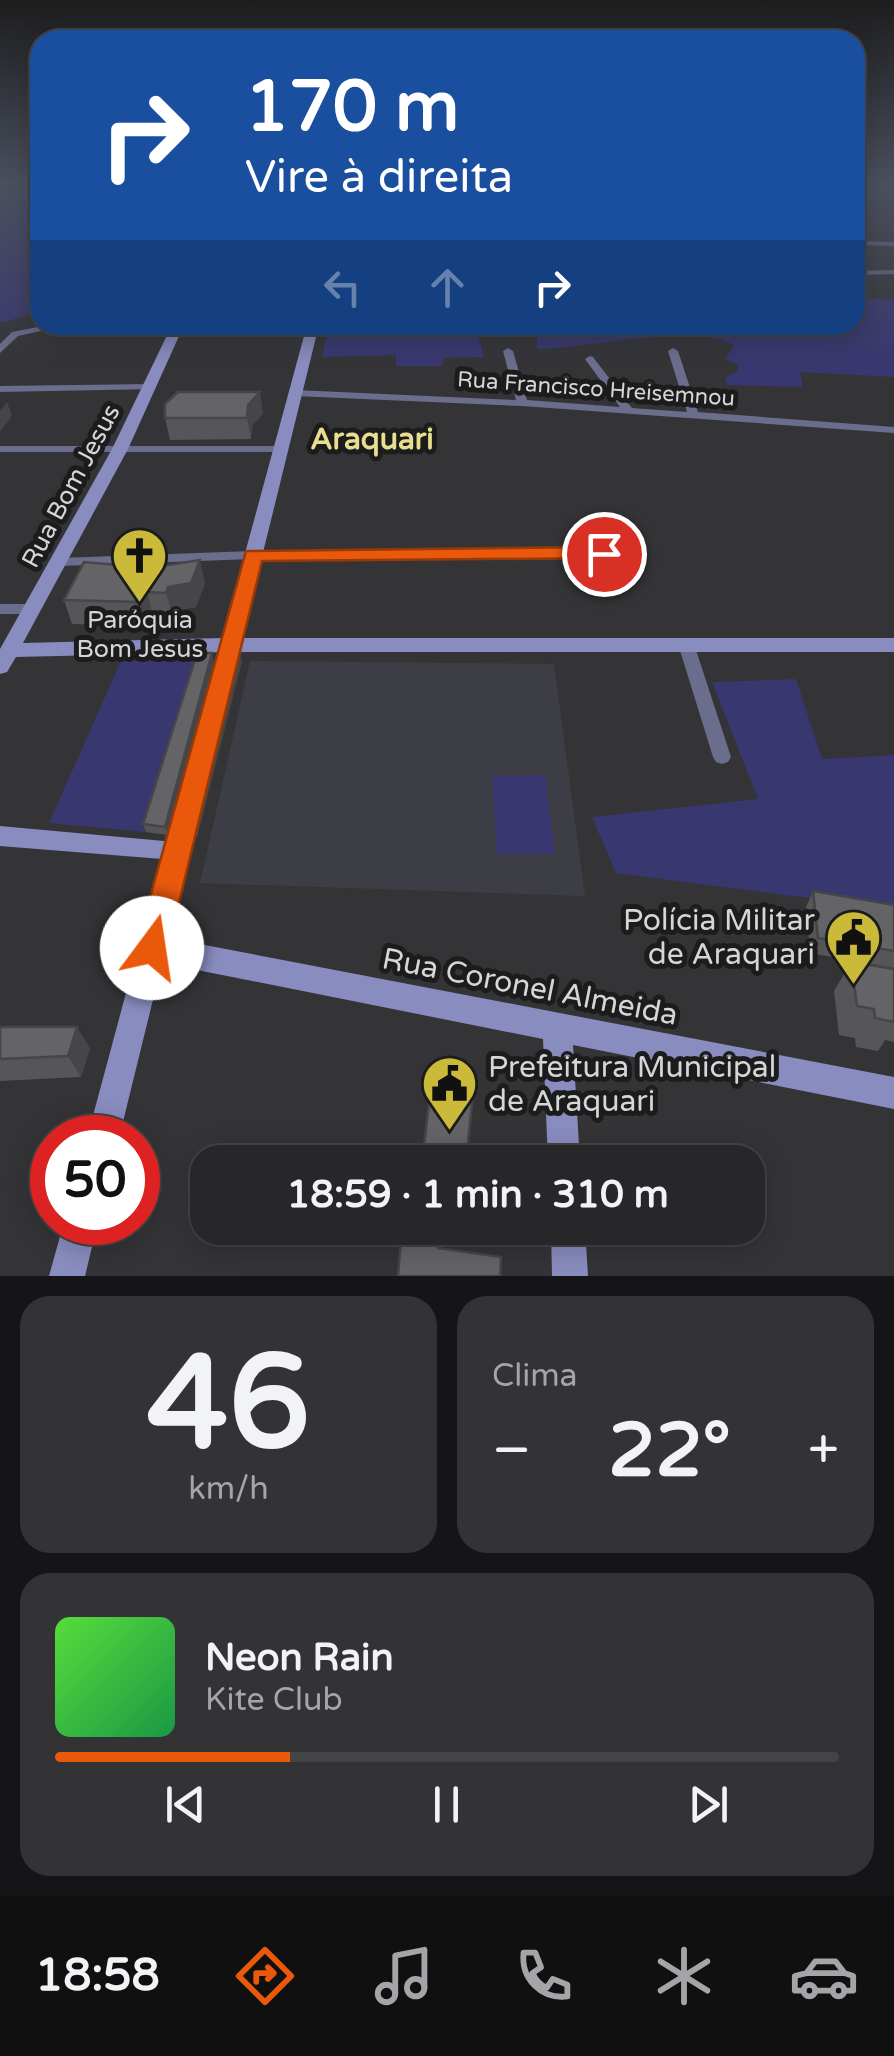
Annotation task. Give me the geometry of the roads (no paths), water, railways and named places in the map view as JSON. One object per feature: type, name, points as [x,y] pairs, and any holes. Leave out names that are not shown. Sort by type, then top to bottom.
[{"type":"main road","name":"Rua Bom Jesus","points":[[5,658],[120,449],[173,335]]},
{"type":"main road","points":[[230,644],[310,335]]},
{"type":"main road","points":[[5,658],[230,644],[894,645]]},
{"type":"main road","points":[[0,836],[177,850],[109,1115]]},
{"type":"main road","name":"Rua Coronel Almeida","points":[[152,948],[894,1093]]},
{"type":"main road","points":[[557,1028],[563,1145]]},
{"type":"main road","points":[[68,1276],[75,1245]]},
{"type":"main road","points":[[569,1245],[570,1276]]},
{"type":"street","points":[[889,272],[892,285]]},
{"type":"street","points":[[0,350],[15,334],[30,331]]},
{"type":"street","points":[[508,351],[522,403]]},
{"type":"street","points":[[673,351],[693,415]]},
{"type":"street","points":[[590,359],[628,410]]},
{"type":"street","points":[[0,388],[150,387]]},
{"type":"street","name":"Rua Francisco Hreisemnou","points":[[295,393],[522,403],[894,430]]},
{"type":"street","points":[[0,450],[281,448]]},
{"type":"street","points":[[60,562],[254,555],[604,554]]},
{"type":"street","points":[[0,609],[33,610]]},
{"type":"street","points":[[177,850],[230,644]]},
{"type":"street","points":[[686,644],[722,757]]},
{"type":"place","name":"Paróquia Bom Jesus","points":[[140,604]]},
{"type":"place","name":"Polícia Militar de Araquari","points":[[854,986]]},
{"type":"place","name":"Prefeitura Municipal de Araquari","points":[[449,1133]]},
{"type":"district","name":"Araquari","points":[[372,439]]}]
